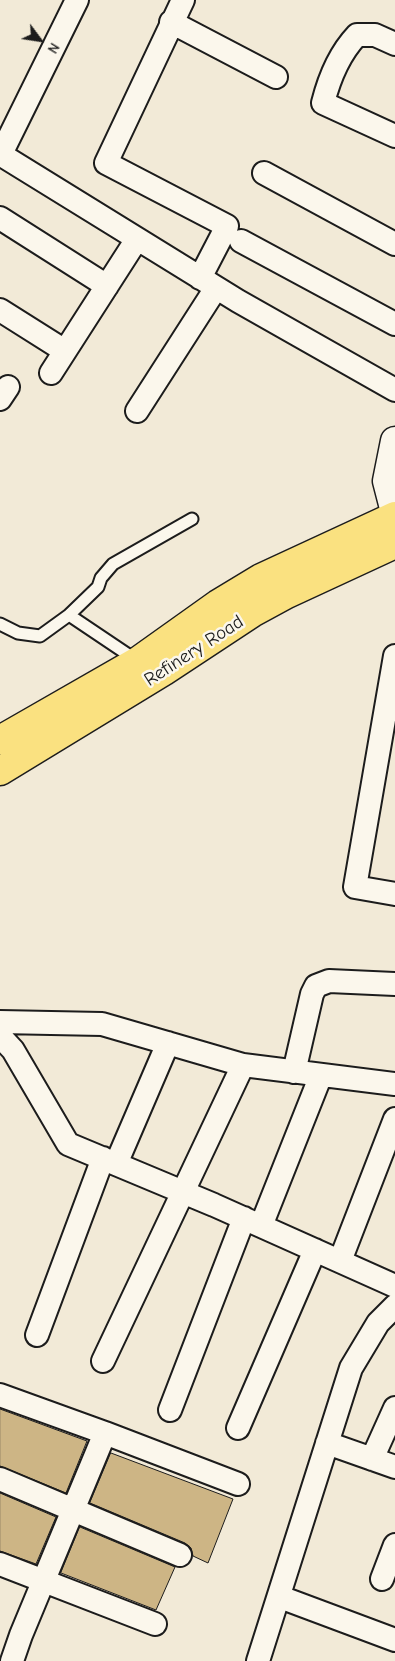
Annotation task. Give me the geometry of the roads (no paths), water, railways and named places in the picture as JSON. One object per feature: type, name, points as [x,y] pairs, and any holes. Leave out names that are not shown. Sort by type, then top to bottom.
[{"type":"main road","name":"Refinery Road","points":[[0,740],[138,661],[218,604],[262,578],[288,564],[395,516]]},
{"type":"main road","name":"Refinery Road","points":[[0,771],[164,671],[252,613],[287,594],[395,544]]},
{"type":"street","points":[[77,0],[0,154],[208,282],[395,390]]},
{"type":"street","points":[[137,411],[208,282],[226,226],[106,163],[183,0]]},
{"type":"street","points":[[171,22],[276,77]]},
{"type":"street","points":[[395,44],[374,35],[357,35],[346,46],[326,89],[323,103],[395,136]]},
{"type":"street","points":[[264,173],[395,244]]},
{"type":"street","points":[[0,218],[107,286]]},
{"type":"street","points":[[51,373],[137,239]]},
{"type":"street","points":[[241,241],[395,324]]},
{"type":"street","points":[[0,310],[65,351]]},
{"type":"street","points":[[395,441],[387,481],[395,512]]},
{"type":"street","points":[[395,656],[355,887],[395,894]]},
{"type":"street","points":[[294,1072],[312,994],[316,986],[330,980],[395,984]]},
{"type":"street","points":[[0,1022],[94,1023],[243,1066],[395,1084]]},
{"type":"street","points":[[0,1036],[13,1050],[68,1144],[182,1191],[395,1286]]},
{"type":"street","points":[[37,1335],[110,1161],[168,1043]]},
{"type":"street","points":[[103,1361],[182,1191],[243,1066]]},
{"type":"street","points":[[170,1410],[252,1222],[321,1075]]},
{"type":"street","points":[[340,1261],[395,1119]]},
{"type":"street","points":[[238,1428],[315,1250]]},
{"type":"street","points":[[258,1661],[280,1597],[351,1368],[378,1322],[395,1306]]},
{"type":"street","points":[[0,1395],[238,1484]]},
{"type":"street","points":[[372,1459],[395,1408]]},
{"type":"street","points":[[12,1661],[43,1581],[105,1433]]},
{"type":"street","points":[[328,1443],[395,1467]]},
{"type":"street","points":[[0,1480],[73,1508],[180,1555]]},
{"type":"street","points":[[382,1579],[395,1545]]},
{"type":"street","points":[[0,1564],[155,1624]]},
{"type":"street","points":[[280,1597],[395,1640]]},
{"type":"lane","points":[[0,624],[18,633],[40,636],[69,615],[98,587],[101,578],[113,564],[192,519]]},
{"type":"lane","points":[[69,615],[138,661]]}]
